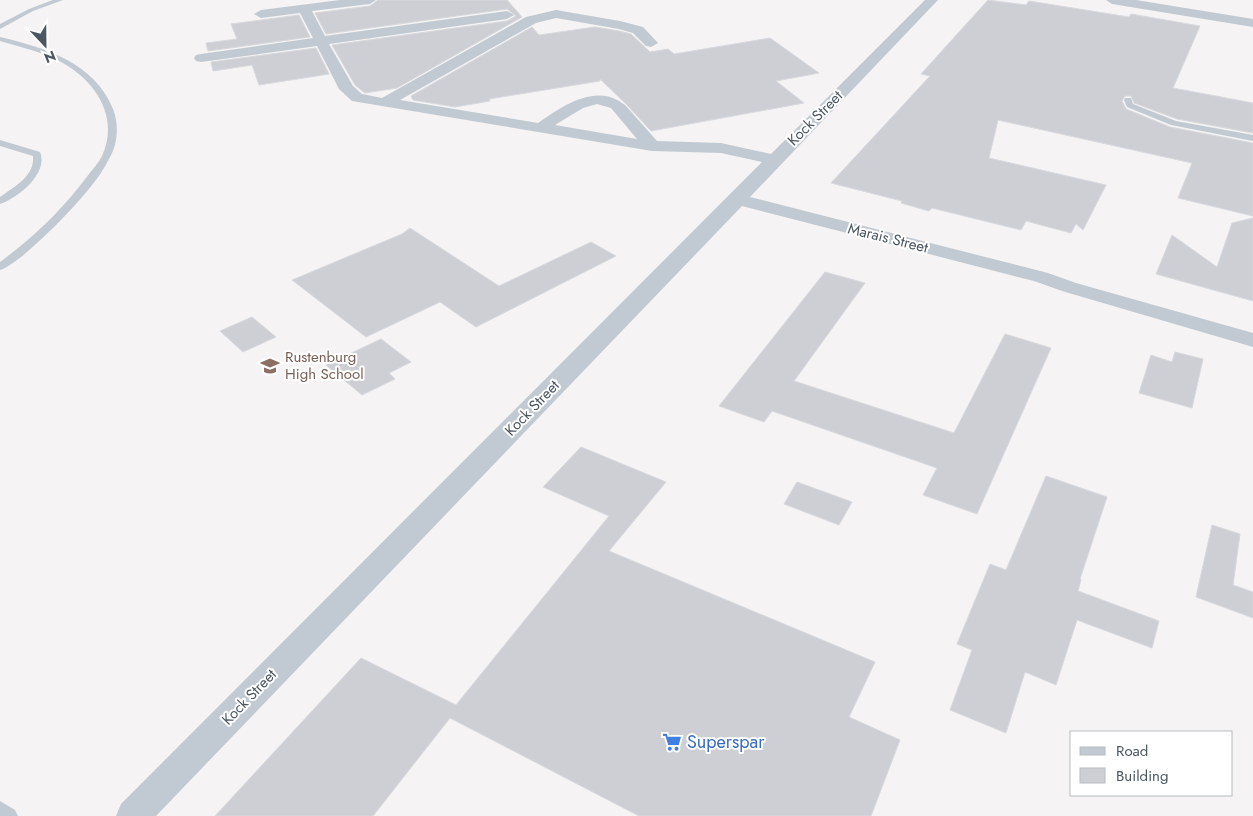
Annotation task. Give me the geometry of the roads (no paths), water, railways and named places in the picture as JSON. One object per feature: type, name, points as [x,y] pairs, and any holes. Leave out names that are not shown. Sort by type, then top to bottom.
[{"type":"street","points":[[261,14],[370,0]]},
{"type":"street","name":"Kock Street","points":[[132,816],[932,0]]},
{"type":"street","points":[[1112,0],[1253,23]]},
{"type":"street","points":[[304,9],[341,79],[352,95],[365,101],[542,127],[652,146],[721,148],[774,160]]},
{"type":"street","points":[[384,103],[531,20],[549,15],[564,14],[630,27],[644,34],[651,43]]},
{"type":"street","points":[[201,58],[507,15]]},
{"type":"street","points":[[542,127],[572,107],[594,100],[605,100],[615,105],[652,146]]},
{"type":"street","name":"Marais Street","points":[[736,199],[1041,277],[1069,287],[1253,340]]},
{"type":"street","name":"Marais Street","points":[[1041,277],[1073,282],[1253,328]]},
{"type":"lane","points":[[0,26],[31,10],[60,0]]},
{"type":"lane","points":[[0,39],[58,58],[83,72],[99,87],[109,104],[114,128],[108,154],[87,186],[56,220],[0,267]]},
{"type":"lane","points":[[1128,100],[1130,105],[1174,122],[1253,138]]},
{"type":"lane","points":[[0,143],[37,154],[40,162],[35,174],[0,200]]},
{"type":"lane","points":[[0,810],[9,816]]},
{"type":"place","name":"Rustenburg High School","points":[[270,366]]},
{"type":"place","name":"Superspar","points":[[672,742]]}]
